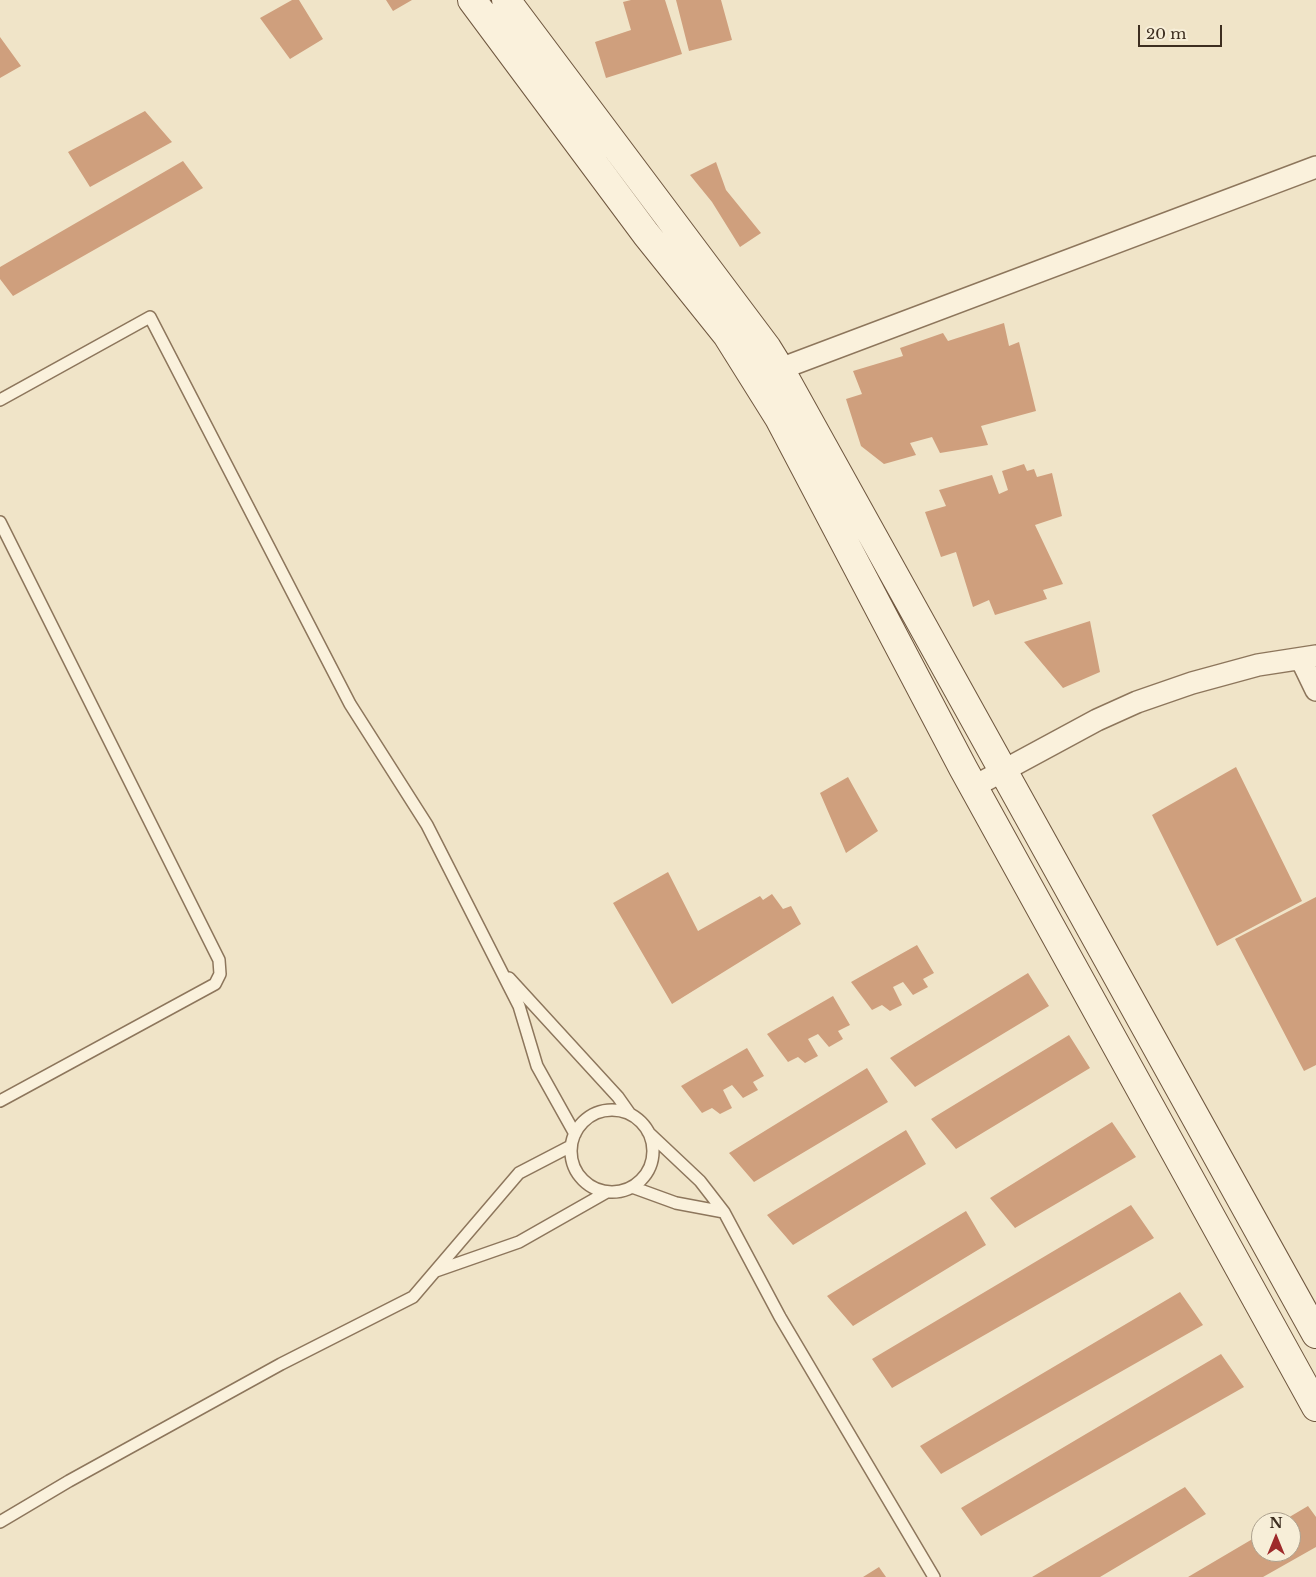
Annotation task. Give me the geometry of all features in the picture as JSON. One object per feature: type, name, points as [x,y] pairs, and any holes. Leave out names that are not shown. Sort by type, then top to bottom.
[{"type":"main road","points":[[472,0],[646,234],[727,335],[779,384],[779,418],[973,787],[1316,1407]]},
{"type":"main road","points":[[506,0],[767,348],[779,384],[1003,770],[1316,1334]]},
{"type":"main road","points":[[527,74],[552,62]]},
{"type":"street","points":[[779,384],[1316,167]]},
{"type":"street","points":[[973,787],[1097,720],[1137,702],[1192,683],[1258,665],[1308,657],[1316,690]]},
{"type":"lane","points":[[0,400],[150,317],[350,704],[427,824],[519,1006],[537,1066],[575,1134]]},
{"type":"lane","points":[[0,522],[219,960],[220,974],[215,984],[0,1100]]},
{"type":"lane","points":[[499,968],[618,1096],[630,1114],[700,1181],[724,1212],[780,1316],[934,1577]]},
{"type":"lane","points":[[630,1114],[618,1110],[605,1111],[593,1115],[582,1123],[575,1134],[571,1146],[571,1159],[576,1171],[584,1181],[594,1188],[607,1192],[620,1191],[632,1187],[642,1179],[649,1169],[653,1156],[653,1144],[648,1132]]},
{"type":"lane","points":[[0,1522],[69,1481],[281,1364],[413,1297],[519,1173],[571,1146]]},
{"type":"lane","points":[[632,1187],[676,1203],[724,1212]]},
{"type":"lane","points":[[434,1272],[519,1242],[607,1192]]},
{"type":"building","points":[[292,0],[299,0],[323,39],[290,59],[260,18]]},
{"type":"building","points":[[386,0],[412,0],[393,11]]},
{"type":"building","points":[[631,0],[665,0],[682,54],[606,78],[595,42],[631,30],[623,2]]},
{"type":"building","points":[[676,0],[721,0],[732,40],[689,51]]},
{"type":"building","points":[[0,37],[21,66],[0,78]]},
{"type":"building","points":[[145,111],[172,142],[90,187],[68,152]]},
{"type":"building","points":[[183,161],[203,188],[13,296],[0,279],[0,267]]},
{"type":"building","points":[[716,162],[726,190],[761,233],[740,247],[712,202],[690,175]]},
{"type":"building","points":[[1004,323],[1009,346],[1019,342],[1036,411],[981,426],[988,445],[940,453],[932,437],[910,443],[916,455],[884,464],[861,446],[846,399],[862,394],[853,371],[903,356],[900,348],[943,333],[948,341]]},
{"type":"building","points":[[1024,464],[1027,471],[1034,469],[1037,477],[1052,473],[1062,516],[1035,525],[1063,584],[1043,590],[1047,599],[995,615],[989,600],[973,607],[956,552],[941,557],[925,512],[946,506],[939,490],[992,475],[999,494],[1008,490],[1002,471]]},
{"type":"building","points":[[1090,621],[1100,672],[1063,688],[1024,642]]},
{"type":"building","points":[[1236,767],[1302,901],[1217,946],[1152,815]]},
{"type":"building","points":[[848,777],[878,831],[846,853],[820,793]]},
{"type":"building","points":[[668,872],[698,931],[760,896],[763,900],[772,894],[783,909],[791,906],[801,924],[672,1004],[613,903]]},
{"type":"building","points":[[1316,897],[1316,1065],[1304,1071],[1235,939]]},
{"type":"building","points":[[917,945],[934,973],[923,979],[928,987],[913,995],[903,982],[893,987],[902,1005],[890,1011],[882,1005],[872,1010],[851,982]]},
{"type":"building","points":[[1028,973],[1049,1006],[915,1087],[890,1058]]},
{"type":"building","points":[[833,996],[850,1025],[838,1031],[843,1039],[829,1047],[818,1034],[808,1039],[818,1056],[805,1063],[798,1057],[788,1062],[767,1034]]},
{"type":"building","points":[[1069,1035],[1090,1068],[956,1149],[931,1119]]},
{"type":"building","points":[[747,1048],[764,1076],[753,1082],[758,1090],[743,1098],[732,1085],[723,1090],[732,1108],[720,1114],[712,1108],[702,1113],[681,1086]]},
{"type":"building","points":[[867,1068],[888,1102],[754,1182],[729,1153]]},
{"type":"building","points":[[1112,1122],[1136,1157],[1015,1228],[990,1198]]},
{"type":"building","points":[[906,1130],[926,1164],[793,1245],[767,1215]]},
{"type":"building","points":[[1131,1205],[1154,1238],[892,1388],[872,1359]]},
{"type":"building","points":[[966,1211],[986,1245],[853,1326],[827,1296]]},
{"type":"building","points":[[1180,1292],[1203,1325],[941,1474],[920,1446]]},
{"type":"building","points":[[1221,1354],[1244,1387],[981,1536],[961,1508]]},
{"type":"building","points":[[1185,1487],[1206,1514],[1100,1577],[1032,1577]]},
{"type":"building","points":[[1308,1506],[1316,1517],[1316,1547],[1301,1555],[1301,1512],[1298,1512]]},
{"type":"building","points":[[1251,1540],[1251,1562],[1290,1562],[1263,1577],[1188,1577]]},
{"type":"building","points":[[879,1567],[886,1577],[863,1577]]}]
